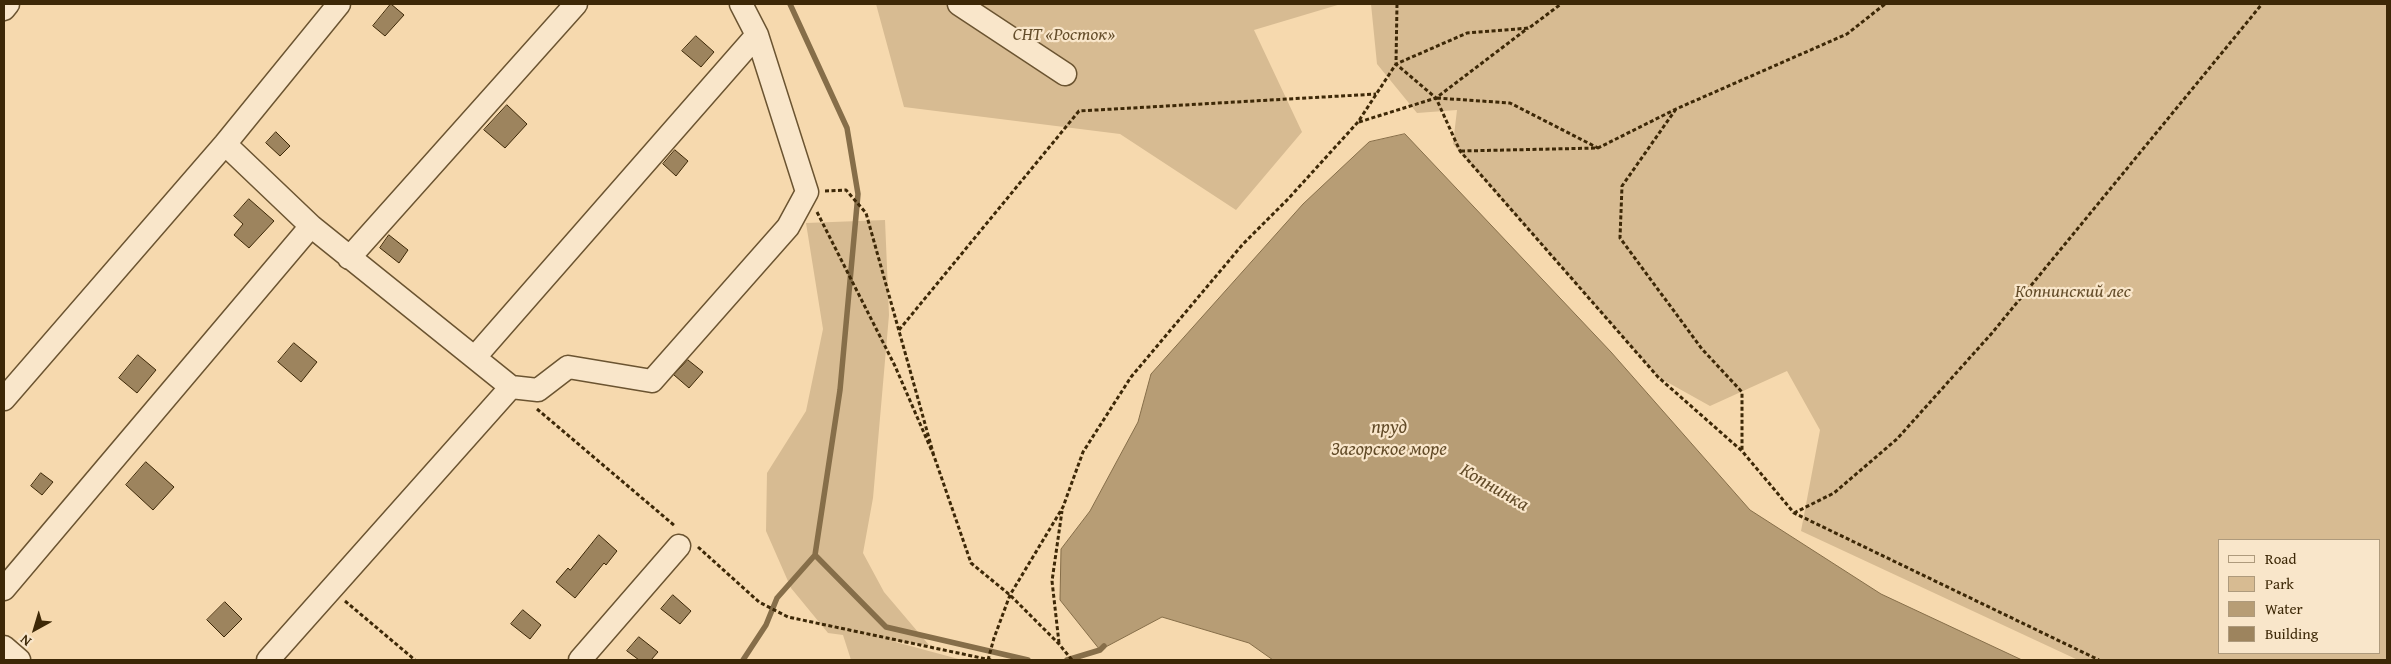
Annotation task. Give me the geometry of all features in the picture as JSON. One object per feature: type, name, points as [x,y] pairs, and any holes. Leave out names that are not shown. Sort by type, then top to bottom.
[{"type":"street","points":[[4,9],[8,4]]},
{"type":"street","points":[[4,398],[225,144],[340,4]]},
{"type":"street","points":[[349,258],[576,4]]},
{"type":"street","points":[[225,144],[311,226],[511,387],[538,390],[568,367],[652,381],[788,227],[807,192],[757,35],[741,4]]},
{"type":"street","points":[[959,4],[1065,74]]},
{"type":"street","points":[[475,357],[757,35]]},
{"type":"street","points":[[4,588],[311,226]]},
{"type":"street","points":[[268,660],[511,387]]},
{"type":"street","points":[[580,660],[685,540]]},
{"type":"street","points":[[4,647],[19,660]]},
{"type":"path","points":[[511,387],[685,540],[759,602],[788,617],[989,659],[994,638],[1010,595],[1063,507],[1083,452],[1131,377],[1243,244],[1288,199],[1358,122],[1396,64],[1398,4]]},
{"type":"path","points":[[1358,122],[1436,98],[1560,4]]},
{"type":"path","points":[[1460,151],[1598,148],[1676,109],[1847,34],[1886,4]]},
{"type":"path","points":[[1794,513],[1834,493],[1897,439],[1992,333],[2262,4]]},
{"type":"path","points":[[1396,64],[1467,33],[1529,28]]},
{"type":"path","points":[[1396,64],[1436,98],[1460,151],[1658,378],[1742,451],[1794,513],[2099,660]]},
{"type":"path","points":[[899,331],[1079,111],[1376,94]]},
{"type":"path","points":[[1436,98],[1510,104],[1598,148]]},
{"type":"path","points":[[1676,109],[1622,186],[1620,238],[1702,349],[1742,392],[1742,451]]},
{"type":"path","points":[[846,190],[866,213],[934,456],[971,563],[1010,595],[1059,644],[1072,660]]},
{"type":"path","points":[[807,192],[895,366],[934,456]]},
{"type":"path","points":[[1059,644],[1052,581],[1063,507]]},
{"type":"path","points":[[331,590],[415,660]]},
{"type":"green space","name":"СНТ «Росток»","points":[[876,4],[1341,4],[1254,30],[1302,132],[1236,210],[1120,134],[904,107]]},
{"type":"green space","name":"Копнинский лес","points":[[1371,4],[2387,4],[2387,660],[2078,660],[1801,531],[1820,430],[1787,371],[1710,406],[1658,377],[1453,144],[1457,110],[1417,113],[1377,64]]},
{"type":"green space","points":[[885,220],[889,315],[873,498],[863,553],[884,592],[929,645],[892,641],[962,660],[851,660],[843,635],[828,633],[791,588],[766,531],[767,473],[806,411],[823,329],[806,223]]},
{"type":"water","name":"пруд Загорское море","points":[[1405,134],[1611,352],[1750,510],[1881,594],[2022,660],[1273,660],[1249,643],[1162,617],[1100,650],[1060,600],[1061,549],[1090,511],[1138,422],[1151,374],[1303,204],[1369,142]]},
{"type":"building","points":[[391,4],[404,15],[385,36],[373,26]]},
{"type":"building","points":[[696,36],[714,52],[701,67],[682,51]]},
{"type":"building","points":[[507,105],[527,124],[505,148],[484,130]]},
{"type":"building","points":[[276,132],[290,146],[280,156],[266,143]]},
{"type":"building","points":[[675,150],[688,161],[676,176],[663,164]]},
{"type":"building","points":[[249,199],[274,221],[249,248],[234,235],[243,224],[234,216]]},
{"type":"building","points":[[389,235],[408,250],[399,263],[380,248]]},
{"type":"building","points":[[294,343],[317,362],[301,382],[278,362]]},
{"type":"building","points":[[138,355],[156,370],[137,393],[119,378]]},
{"type":"building","points":[[688,360],[703,372],[689,388],[674,375]]},
{"type":"building","points":[[146,462],[174,487],[153,510],[126,485]]},
{"type":"building","points":[[41,473],[53,482],[42,495],[31,486]]},
{"type":"building","points":[[599,535],[617,551],[606,565],[604,563],[575,598],[556,582],[568,568],[570,570]]},
{"type":"building","points":[[673,595],[691,611],[680,624],[661,609]]},
{"type":"building","points":[[225,602],[242,619],[224,637],[207,620]]},
{"type":"building","points":[[523,610],[541,625],[530,639],[511,624]]},
{"type":"building","points":[[639,637],[658,652],[651,660],[639,660],[627,651]]},
{"type":"waterway","points":[[790,4],[847,128],[858,194],[840,390],[815,555],[886,627],[1028,660]]},
{"type":"waterway","points":[[743,660],[766,625],[777,598],[815,555]]},
{"type":"waterway","points":[[1067,660],[1100,650],[1104,646]]},
{"type":"water label","name":"Копнинка","points":[[1494,488]]}]
